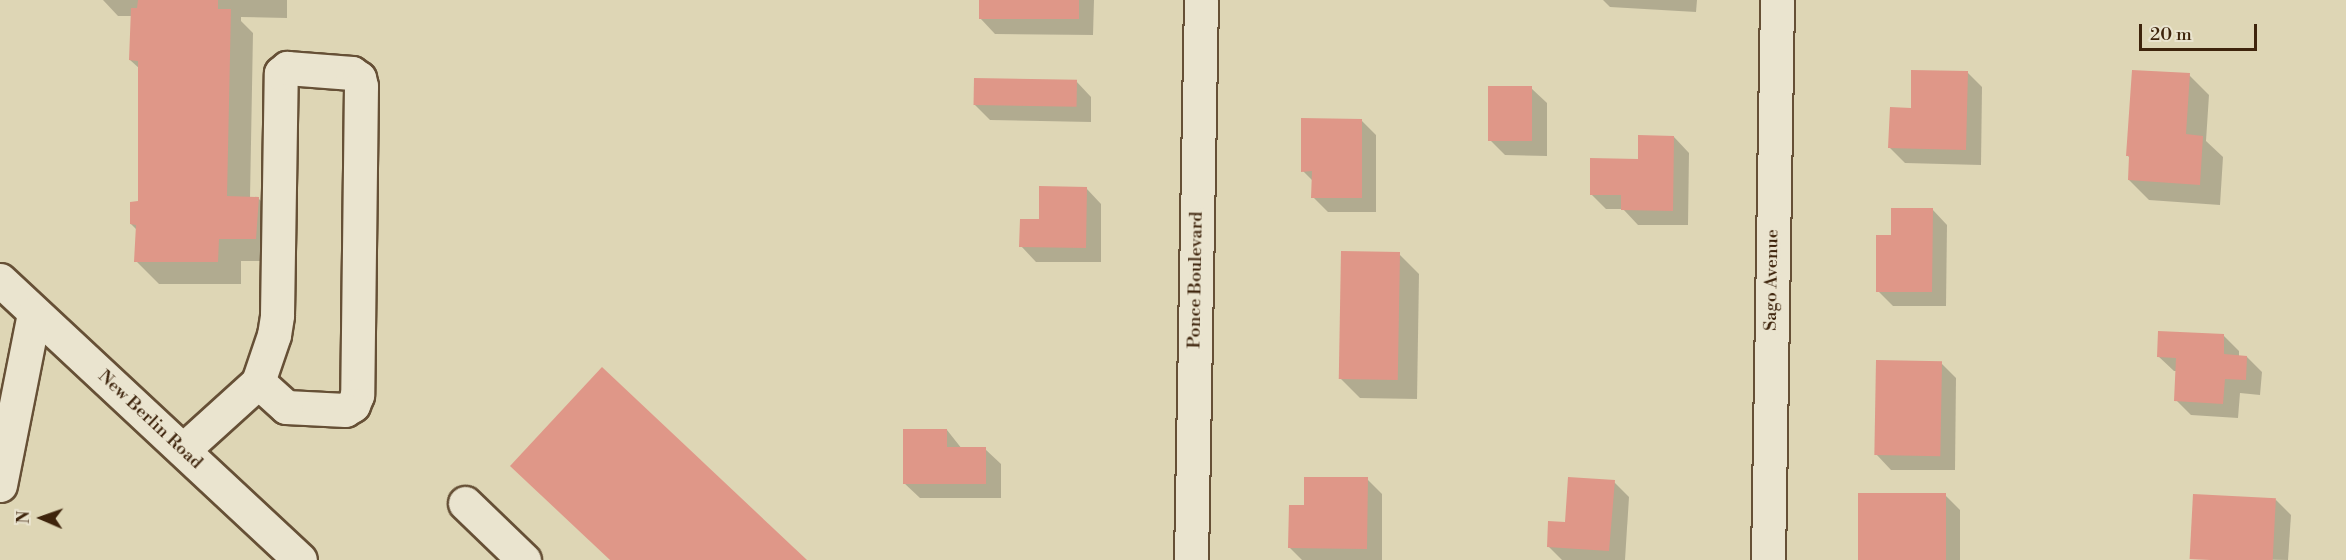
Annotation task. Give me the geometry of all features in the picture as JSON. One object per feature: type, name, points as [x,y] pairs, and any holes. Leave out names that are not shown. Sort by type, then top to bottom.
[{"type":"street","name":"Ponce Boulevard","points":[[1191,560],[1201,0]]},
{"type":"street","name":"Sago Avenue","points":[[1768,560],[1777,0]]},
{"type":"street","points":[[183,450],[258,382],[274,335],[277,315],[281,73],[287,68],[352,73],[359,78],[361,86],[357,395],[353,405],[345,410],[286,407],[258,382]]},
{"type":"street","name":"New Berlin Road","points":[[0,280],[300,560]]},
{"type":"street","points":[[0,485],[34,313]]},
{"type":"street","points":[[465,504],[524,560]]},
{"type":"building","points":[[138,0],[218,0],[218,9],[231,9],[227,196],[259,197],[256,239],[219,239],[218,262],[134,262],[136,225],[130,224],[130,202],[138,201],[138,61],[129,60],[131,8],[137,8]]},
{"type":"building","points":[[979,0],[1079,0],[1079,19],[979,19]]},
{"type":"building","points":[[1911,70],[1968,71],[1966,150],[1888,148],[1890,107],[1911,108]]},
{"type":"building","points":[[2132,70],[2190,73],[2186,134],[2203,136],[2200,185],[2128,180],[2129,156],[2126,156]]},
{"type":"building","points":[[974,78],[1077,80],[1077,107],[974,105]]},
{"type":"building","points":[[1488,86],[1532,86],[1532,141],[1488,141]]},
{"type":"building","points":[[1301,118],[1362,119],[1362,198],[1311,198],[1312,171],[1301,172]]},
{"type":"building","points":[[1638,135],[1674,136],[1673,211],[1621,210],[1621,195],[1590,195],[1590,158],[1638,159]]},
{"type":"building","points":[[1039,186],[1087,187],[1086,248],[1019,247],[1020,219],[1039,219]]},
{"type":"building","points":[[1891,208],[1933,208],[1932,292],[1876,292],[1876,235],[1891,235]]},
{"type":"building","points":[[1341,251],[1400,252],[1398,380],[1339,379]]},
{"type":"building","points":[[2158,331],[2224,334],[2224,354],[2247,356],[2246,380],[2225,379],[2223,404],[2174,401],[2176,358],[2157,357]]},
{"type":"building","points":[[1876,360],[1942,361],[1940,456],[1874,455]]},
{"type":"building","points":[[602,367],[807,560],[610,560],[510,466]]},
{"type":"building","points":[[903,429],[947,429],[947,447],[986,447],[986,484],[903,484]]},
{"type":"building","points":[[1304,477],[1368,477],[1367,549],[1288,548],[1289,505],[1304,505]]},
{"type":"building","points":[[1568,477],[1615,480],[1609,551],[1547,547],[1548,521],[1565,522]]},
{"type":"building","points":[[1858,493],[1946,493],[1946,560],[1858,560]]},
{"type":"building","points":[[2193,494],[2276,498],[2273,560],[2190,559]]}]
